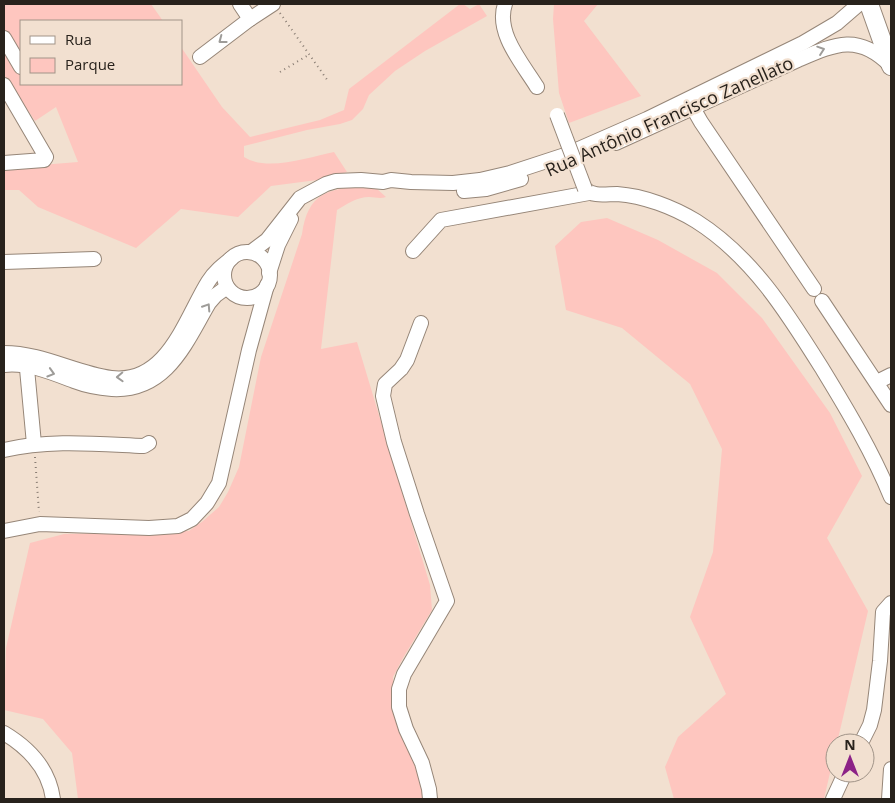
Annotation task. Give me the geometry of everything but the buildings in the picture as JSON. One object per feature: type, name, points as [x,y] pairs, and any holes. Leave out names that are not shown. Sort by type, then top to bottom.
[{"type":"main road","name":"Rua Antônio Francisco Zanellato","points":[[869,4],[891,66]]},
{"type":"street","points":[[240,4],[250,19]]},
{"type":"street","points":[[505,4],[502,14],[510,44],[537,87]]},
{"type":"street","name":"Rua Antônio Francisco Zanellato","points":[[251,252],[267,240],[300,198],[326,184],[336,181],[361,180],[383,182],[390,187],[457,192],[486,189],[557,167],[690,104],[825,31],[847,16],[859,4]]},
{"type":"street","points":[[200,57],[250,19],[276,7]]},
{"type":"street","points":[[4,38],[20,65]]},
{"type":"street","name":"Rua Antônio Francisco Zanellato","points":[[690,104],[812,54],[842,44],[855,44],[870,48],[891,66]]},
{"type":"street","points":[[4,85],[46,155],[46,158],[4,163]]},
{"type":"street","points":[[690,104],[891,405]]},
{"type":"street","points":[[557,115],[587,191]]},
{"type":"street","points":[[413,251],[441,220],[587,191],[643,198],[696,221],[724,242],[759,275],[799,332],[849,413],[891,497]]},
{"type":"street","points":[[4,531],[40,524],[149,528],[178,526],[192,519],[207,503],[219,483],[249,350],[278,245],[300,198]]},
{"type":"street","points":[[4,353],[26,360],[94,375],[115,378],[142,374],[153,367],[168,352],[214,273],[232,258],[244,252],[251,252],[264,260],[268,279],[258,294],[246,297],[239,296],[227,287],[224,271],[226,264],[232,258]]},
{"type":"street","points":[[4,262],[94,259]]},
{"type":"street","points":[[4,365],[26,360],[52,373],[98,388],[118,389],[136,387],[153,380],[164,372],[176,359],[209,303],[227,287]]},
{"type":"street","points":[[246,297],[253,316],[249,350]]},
{"type":"street","points":[[421,324],[401,369],[385,384],[383,396],[394,442],[448,601],[404,674],[399,689],[399,707],[406,729],[422,763],[430,799]]},
{"type":"street","points":[[26,360],[34,444]]},
{"type":"street","points":[[877,382],[891,375]]},
{"type":"street","points":[[4,450],[34,444],[144,446],[149,443]]},
{"type":"street","points":[[866,733],[874,710],[883,612],[891,603]]},
{"type":"street","points":[[4,733],[15,739],[36,759],[47,777],[53,799]]},
{"type":"street","points":[[889,799],[891,769]]},
{"type":"street","points":[[833,799],[840,783]]},
{"type":"path","points":[[276,7],[328,81]]},
{"type":"path","points":[[280,72],[310,54]]},
{"type":"path","points":[[34,444],[40,524]]},
{"type":"green space","points":[[4,4],[151,4],[162,20],[20,20],[20,85],[182,85],[182,48],[222,107],[250,137],[320,120],[344,110],[349,89],[460,4],[470,9],[479,4],[487,16],[425,51],[395,71],[369,95],[363,109],[352,120],[244,146],[244,157],[264,163],[301,160],[334,152],[347,172],[317,180],[271,186],[238,217],[181,209],[136,248],[38,207],[19,190],[4,190],[4,168],[78,162],[56,107],[35,121],[4,75]]},
{"type":"green space","points":[[554,4],[598,4],[584,21],[641,96],[569,123],[559,93],[553,19]]},
{"type":"green space","points":[[364,186],[376,188],[386,197],[360,198],[337,210],[321,349],[357,342],[430,585],[432,610],[393,677],[394,704],[422,783],[423,799],[78,799],[72,753],[43,719],[4,710],[6,648],[30,543],[64,534],[189,531],[219,507],[239,467],[261,357],[309,210],[321,196],[330,192]]},
{"type":"green space","points":[[607,218],[658,240],[717,273],[762,318],[830,413],[862,476],[827,538],[868,611],[839,733],[825,733],[825,783],[828,783],[824,799],[674,799],[665,767],[678,737],[726,694],[690,617],[713,552],[722,449],[690,384],[622,328],[566,310],[555,246],[581,222]]}]
